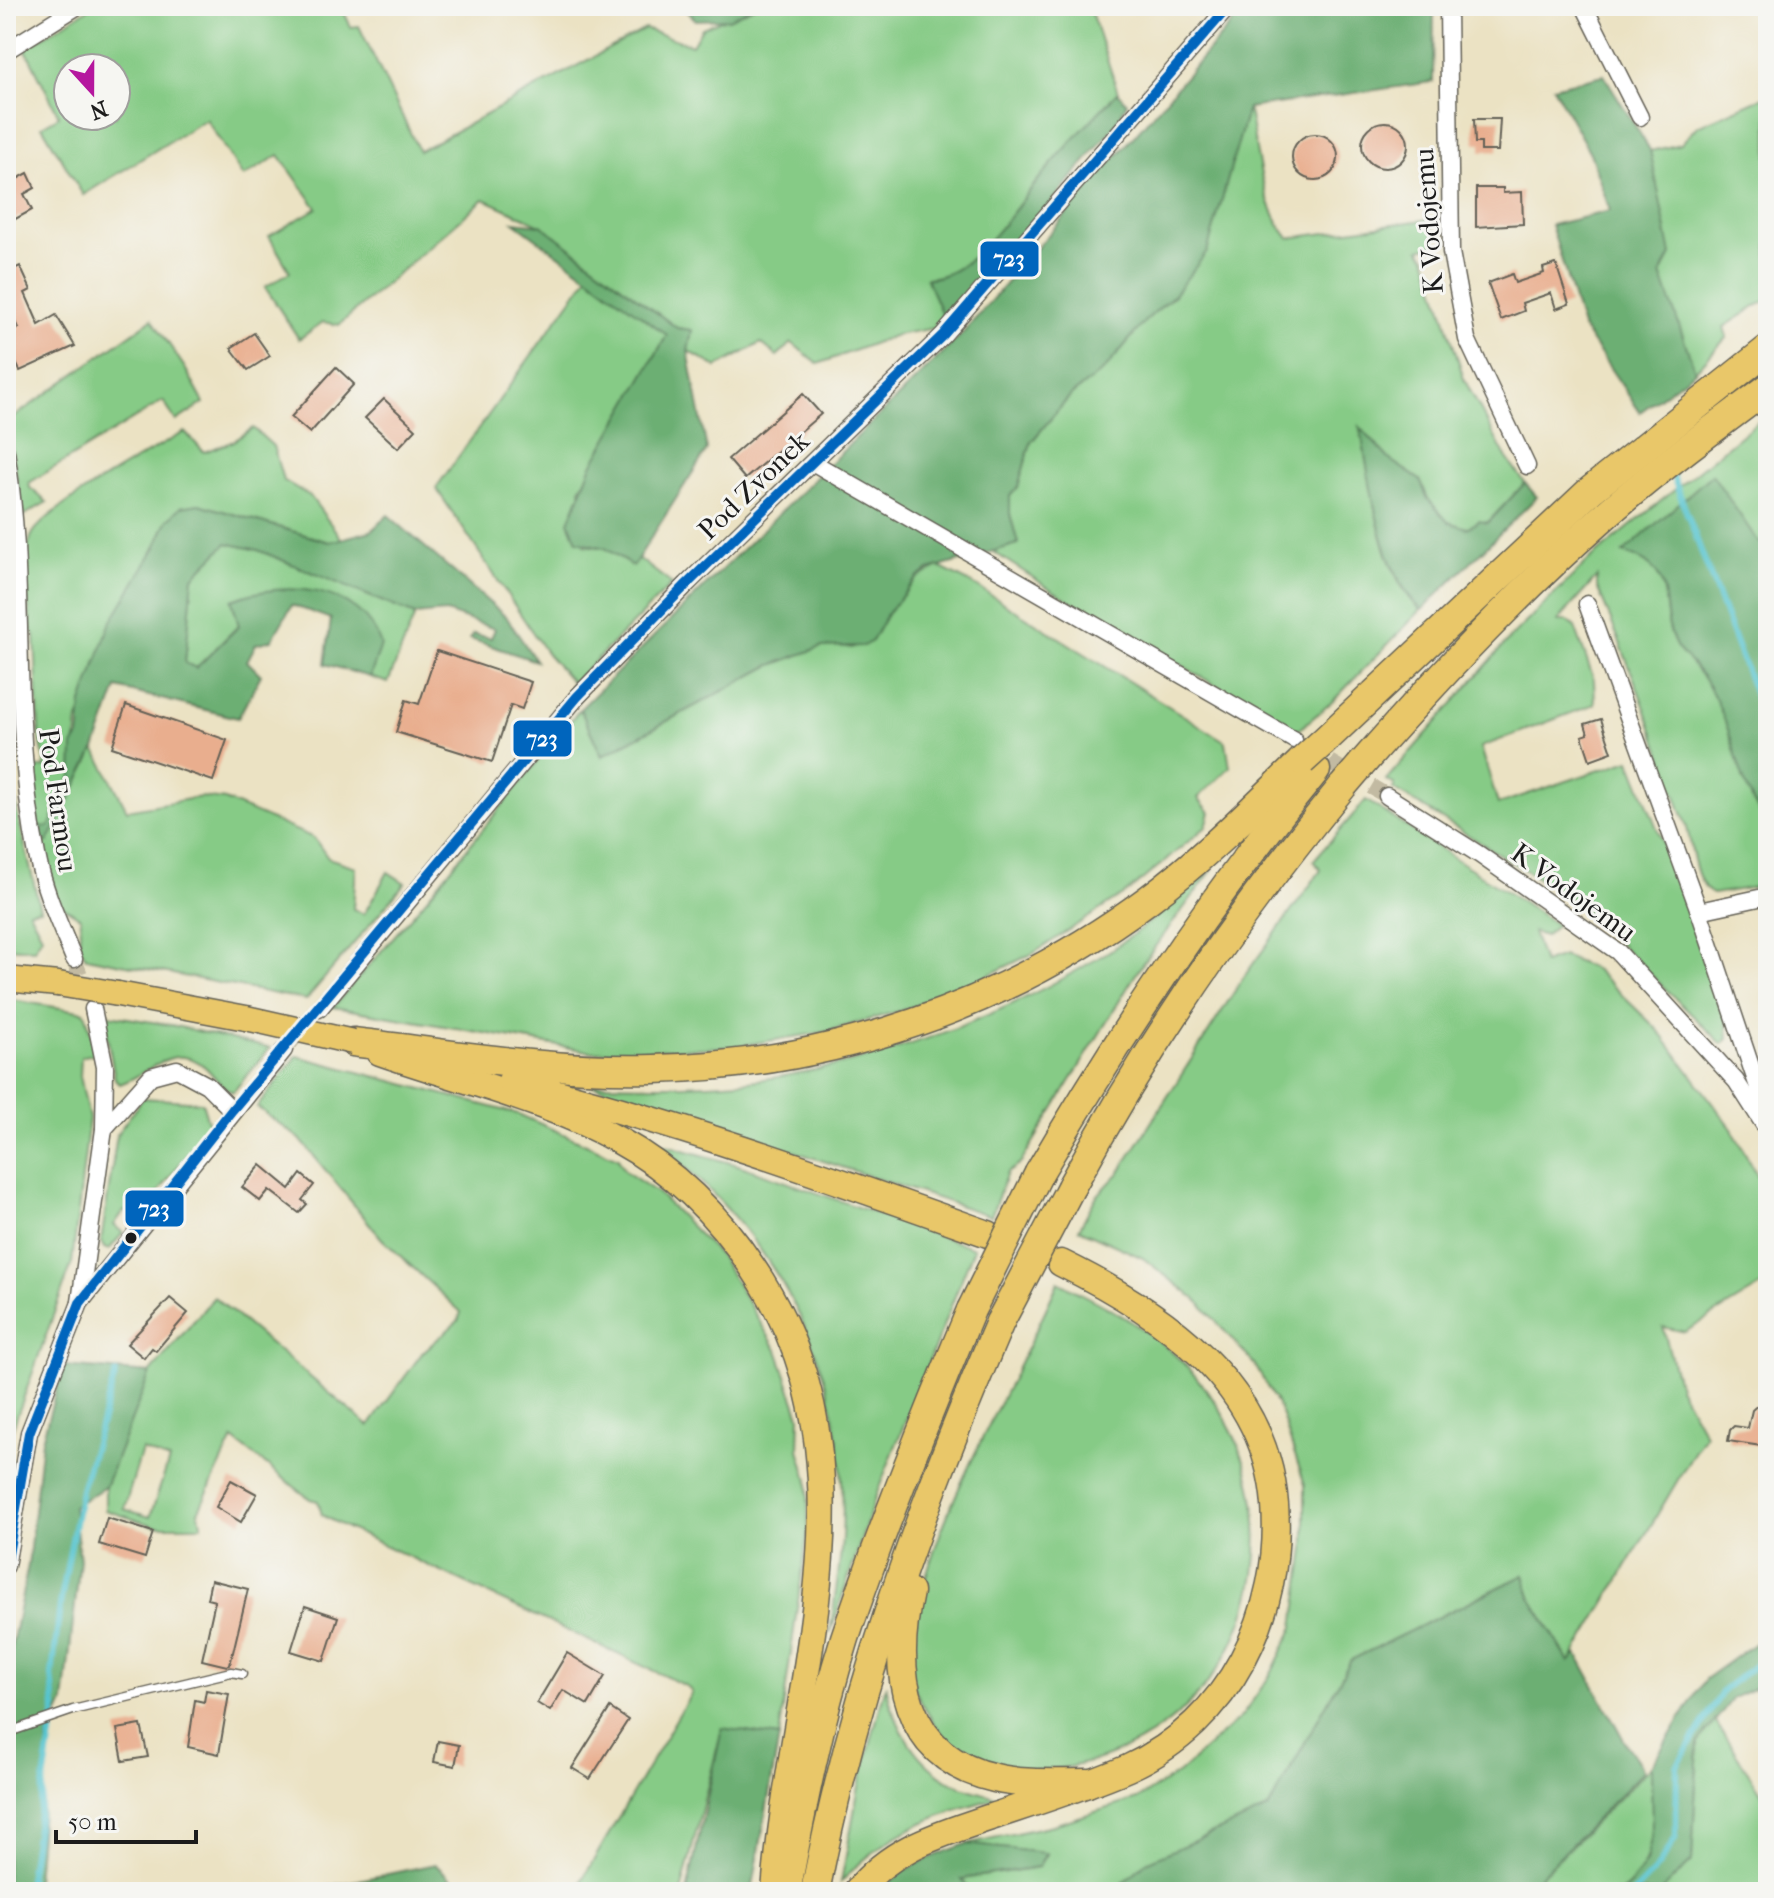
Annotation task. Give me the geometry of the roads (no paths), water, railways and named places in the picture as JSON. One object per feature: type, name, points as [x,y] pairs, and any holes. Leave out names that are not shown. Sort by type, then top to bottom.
[{"type":"highway","points":[[353,1042],[518,1062],[651,1070],[717,1067],[784,1058],[863,1040],[976,1000],[1096,937],[1203,855],[1591,490],[1768,349]]},
{"type":"highway","points":[[815,1892],[833,1806],[870,1663],[933,1482],[1000,1322],[1122,1093],[1178,1003],[1238,917],[1352,775],[1438,678],[1522,592],[1609,512],[1768,388]]},
{"type":"highway","points":[[786,1892],[810,1771],[844,1641],[904,1471],[971,1310],[1039,1173],[1161,974],[1314,753]]},
{"type":"highway","points":[[353,1042],[575,1097],[784,1162],[988,1234]]},
{"type":"highway","points":[[353,1042],[562,1114],[618,1140],[662,1168],[735,1241],[789,1330],[806,1377],[818,1426],[823,1528],[813,1629],[779,1829],[775,1892]]},
{"type":"highway","points":[[856,1892],[879,1867],[918,1841],[1129,1767],[1169,1744],[1204,1713],[1234,1677],[1258,1632],[1272,1586],[1278,1540],[1274,1494],[1264,1455],[1249,1418],[1229,1384],[1171,1326],[1136,1302],[1061,1263]]},
{"type":"highway","points":[[933,1482],[900,1637],[901,1676],[912,1712],[933,1744],[962,1767],[978,1774],[1015,1782],[1087,1783]]},
{"type":"main road","points":[[6,979],[118,994],[353,1042]]},
{"type":"street","points":[[6,51],[78,6]]},
{"type":"street","name":"Pod Zvonek","points":[[319,1009],[577,697],[687,584],[943,335],[1229,6]]},
{"type":"street","name":"K Vodojemu","points":[[1448,6],[1451,252],[1467,339],[1527,466]]},
{"type":"street","points":[[1584,6],[1640,117]]},
{"type":"street","name":"Pod Farmou","points":[[6,452],[18,552],[27,796],[45,889],[74,959]]},
{"type":"street","points":[[814,463],[1314,753]]},
{"type":"street","points":[[1587,604],[1699,911],[1768,1117]]},
{"type":"street","name":"K Vodojemu","points":[[1387,796],[1480,855],[1618,952],[1736,1081],[1768,1131]]},
{"type":"street","points":[[1699,911],[1768,896]]},
{"type":"street","points":[[6,1566],[29,1433],[80,1303],[104,1129],[105,1067],[93,1009]]},
{"type":"street","points":[[80,1303],[232,1110],[284,1050]]},
{"type":"street","points":[[104,1129],[151,1076],[177,1069],[207,1085],[232,1110]]},
{"type":"lane","points":[[6,1733],[67,1711],[231,1672],[242,1674]]},
{"type":"waterway","points":[[1671,471],[1768,729]]},
{"type":"waterway","points":[[27,1892],[55,1709],[52,1675],[60,1605],[81,1490],[116,1373]]},
{"type":"waterway","points":[[1634,1892],[1658,1867],[1676,1837],[1677,1766],[1724,1689],[1768,1655]]},
{"type":"tunnel","points":[[1309,750],[1387,796]]},
{"type":"tunnel","points":[[74,959],[88,996]]},
{"type":"tunnel","points":[[284,1050],[319,1009]]}]
